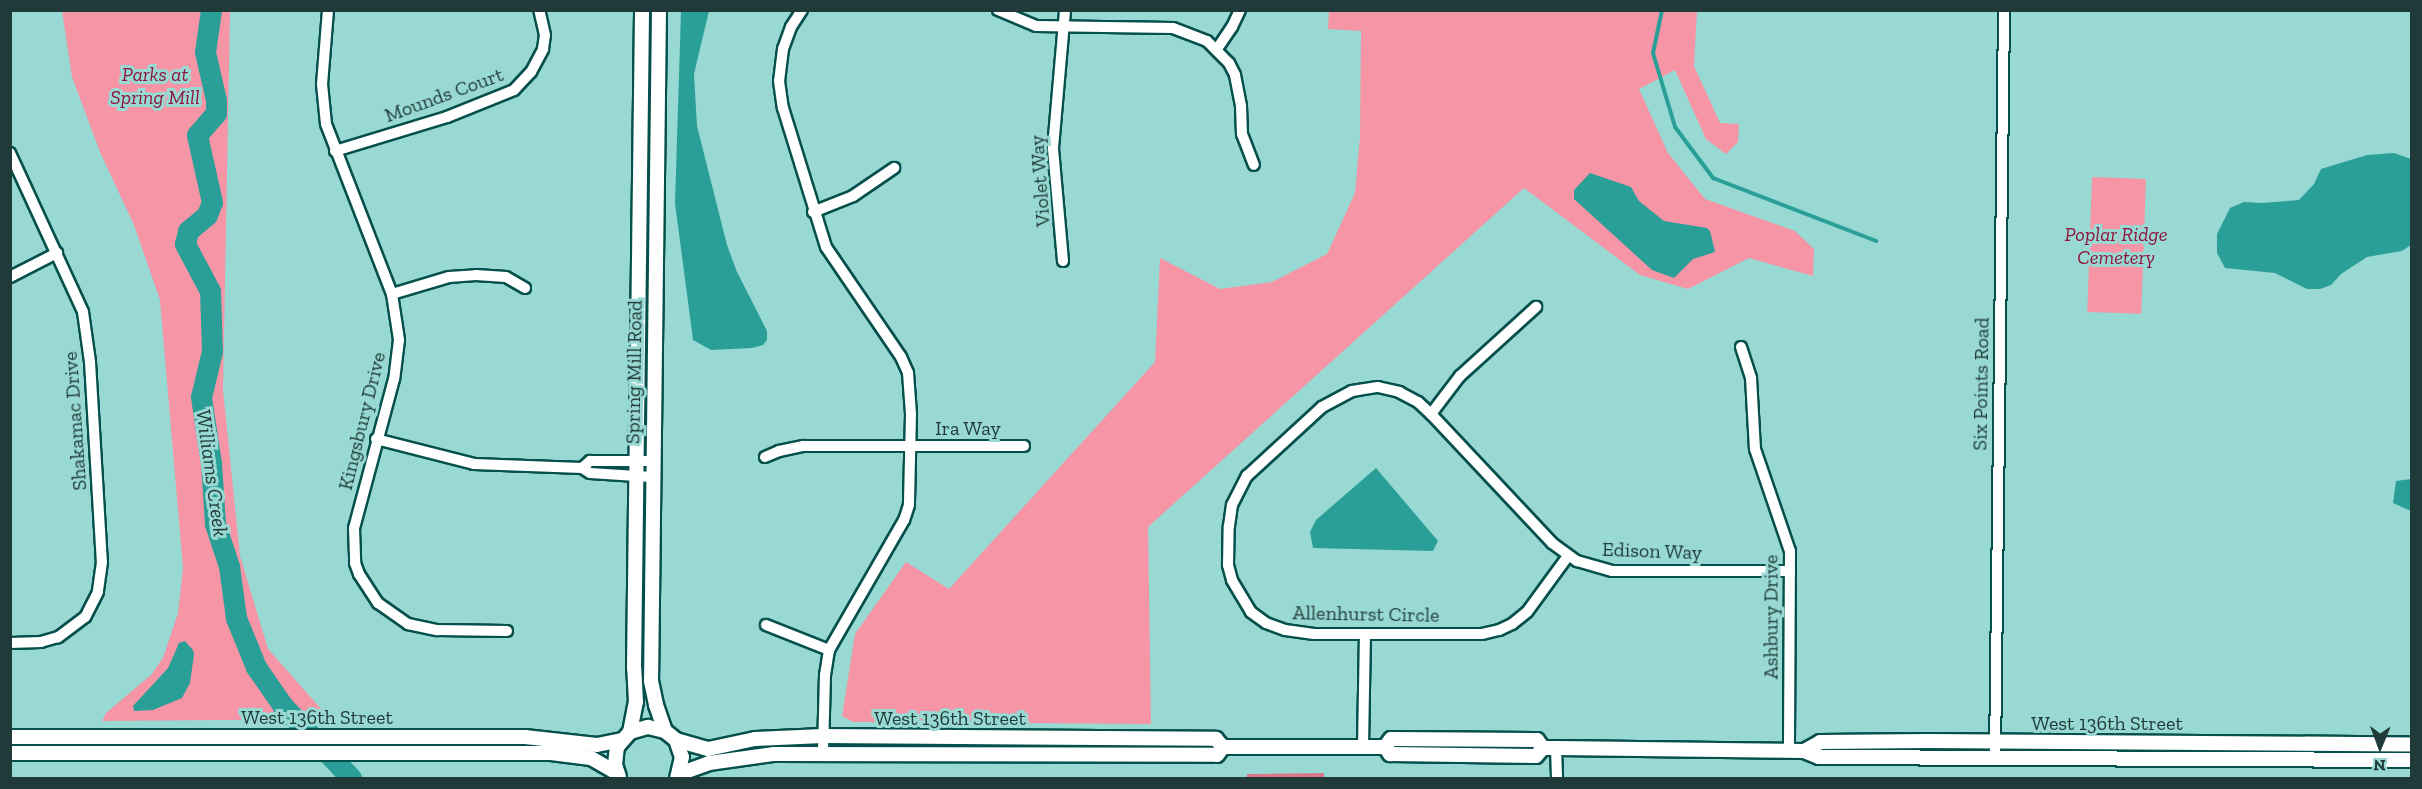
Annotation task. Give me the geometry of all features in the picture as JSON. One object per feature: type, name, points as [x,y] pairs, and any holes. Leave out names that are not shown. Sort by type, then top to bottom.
[{"type":"street","name":"Kingsbury Drive","points":[[328,10],[322,98],[326,124],[392,294],[398,321],[398,356],[353,541],[358,574],[378,603],[392,615],[422,628],[507,631]]},
{"type":"street","name":"Mounds Court","points":[[335,151],[447,117],[514,90],[531,72],[543,49],[545,35],[539,10]]},
{"type":"street","name":"Spring Mill Road","points":[[619,776],[615,756],[626,736],[636,702],[636,461],[642,10]]},
{"type":"street","name":"Spring Mill Road","points":[[659,10],[651,681],[670,736],[682,757],[678,776]]},
{"type":"street","points":[[802,10],[786,38],[779,81],[783,108],[813,212],[826,247],[901,357],[908,373],[911,445],[909,505],[904,520],[829,650],[825,675],[823,753]]},
{"type":"street","points":[[998,10],[1026,24],[1064,27],[1173,28],[1197,35],[1217,49],[1229,63],[1239,84],[1242,134],[1254,165]]},
{"type":"street","name":"Violet Way","points":[[1063,261],[1053,148],[1065,10]]},
{"type":"street","points":[[1217,49],[1240,10]]},
{"type":"street","name":"Six Points Road","points":[[1995,758],[2004,10]]},
{"type":"street","name":"Shakamac Drive","points":[[10,153],[76,295],[87,333],[102,562],[101,580],[85,616],[67,631],[41,642],[10,643]]},
{"type":"street","points":[[813,212],[854,196],[894,168]]},
{"type":"street","points":[[10,277],[57,253]]},
{"type":"street","points":[[392,294],[449,277],[476,274],[506,277],[525,288]]},
{"type":"street","points":[[1431,414],[1461,376],[1536,307]]},
{"type":"street","name":"Ashbury Drive","points":[[1741,347],[1752,384],[1755,449],[1787,538],[1790,571],[1789,750]]},
{"type":"street","name":"Allenhurst Circle","points":[[1431,414],[1418,402],[1399,392],[1378,387],[1338,396],[1322,406],[1247,476],[1232,505],[1228,565],[1239,595],[1251,612],[1266,623],[1285,630],[1314,634],[1482,634],[1512,624],[1527,612],[1568,556]]},
{"type":"street","name":"Edison Way","points":[[1431,414],[1552,543],[1568,556],[1594,568],[1612,571],[1790,571]]},
{"type":"street","points":[[376,439],[474,464],[582,468],[590,473],[652,477]]},
{"type":"street","name":"Ira Way","points":[[765,457],[779,451],[803,446],[1024,446]]},
{"type":"street","points":[[582,468],[590,461],[653,462]]},
{"type":"street","points":[[766,625],[829,650]]},
{"type":"street","points":[[1363,747],[1365,634]]},
{"type":"street","name":"West 136th Street","points":[[10,738],[525,737],[597,745],[648,727],[708,749],[755,739],[823,736],[1216,739],[1223,747],[1385,747],[1390,754],[1536,756],[1550,748],[1789,750],[1804,751],[1819,757],[2412,760]]},
{"type":"street","name":"West 136th Street","points":[[1804,751],[1820,742],[2412,744]]},
{"type":"street","name":"West 136th Street","points":[[678,776],[709,763],[748,756],[823,753],[1217,755],[1223,747]]},
{"type":"street","points":[[1550,748],[1557,778]]},
{"type":"street","name":"West 136th Street","points":[[10,753],[454,751],[569,754],[596,759],[619,776]]},
{"type":"green space","name":"Parks at Spring Mill","points":[[62,11],[230,11],[223,390],[240,556],[268,649],[330,719],[102,721],[106,713],[151,675],[163,658],[178,613],[183,568],[160,300],[134,225],[100,152],[72,77]]},
{"type":"green space","points":[[1329,11],[1697,11],[1694,66],[1720,123],[1739,124],[1738,142],[1726,154],[1706,139],[1675,70],[1639,89],[1668,153],[1705,199],[1795,231],[1814,249],[1813,276],[1749,258],[1688,289],[1640,275],[1524,188],[1148,527],[1151,724],[853,722],[842,716],[855,634],[906,562],[949,589],[1155,362],[1160,258],[1220,289],[1272,282],[1327,254],[1355,193],[1360,137],[1361,31],[1328,29]]},
{"type":"green space","name":"Poplar Ridge Cemetery","points":[[2092,177],[2146,179],[2141,314],[2087,312]]},
{"type":"shaded area","points":[[1324,773],[1324,778],[1247,778],[1247,774]]},
{"type":"water","points":[[681,11],[709,11],[694,74],[697,126],[727,245],[737,272],[767,331],[767,340],[763,345],[752,348],[711,350],[693,340],[675,203]]},
{"type":"water","points":[[2394,153],[2411,159],[2411,245],[2402,251],[2367,257],[2341,274],[2331,285],[2320,289],[2307,289],[2275,273],[2225,268],[2217,253],[2217,234],[2230,208],[2244,202],[2299,200],[2314,184],[2321,169],[2367,155]]},
{"type":"water","points":[[1590,173],[1631,187],[1639,201],[1664,221],[1707,228],[1710,231],[1715,252],[1693,259],[1674,278],[1652,270],[1574,199],[1574,190]]},
{"type":"water","points":[[1376,468],[1438,541],[1433,551],[1313,548],[1310,532],[1316,520]]},
{"type":"water","points":[[2412,479],[2411,511],[2393,503],[2396,481]]},
{"type":"water","points":[[185,641],[193,650],[194,655],[190,683],[182,698],[153,710],[134,711],[133,706],[168,668],[179,643]]},
{"type":"waterway","name":"Williams Creek","points":[[211,10],[205,52],[216,100],[216,113],[197,135],[212,202],[207,215],[188,231],[185,244],[210,291],[212,351],[201,397],[211,463],[215,524],[229,566],[236,618],[256,667],[283,706],[351,778]]},
{"type":"waterway","points":[[1662,10],[1653,53],[1675,127],[1713,178],[1876,241]]}]
